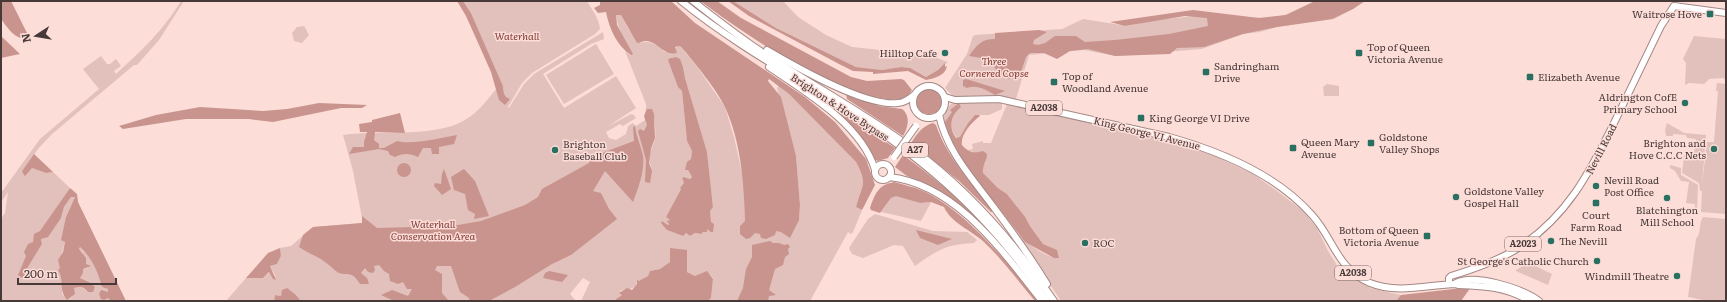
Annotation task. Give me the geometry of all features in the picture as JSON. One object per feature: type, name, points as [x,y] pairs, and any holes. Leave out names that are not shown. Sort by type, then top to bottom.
[{"type":"main road","name":"Brighton & Hove Bypass","points":[[681,1],[747,50],[856,116],[934,173],[967,201],[1009,249],[1047,301]]},
{"type":"main road","name":"Brighton & Hove Bypass","points":[[693,1],[742,38],[854,108],[894,135],[933,165],[979,206],[1013,245],[1056,301]]},
{"type":"main road","name":"Nevill Road","points":[[1452,284],[1449,278],[1451,276],[1486,265],[1517,249],[1540,232],[1569,203],[1589,173],[1661,26],[1669,14],[1685,8],[1726,13]]},
{"type":"main road","name":"A27","points":[[742,38],[800,69],[853,93],[874,100],[893,103],[903,102],[914,95]]},
{"type":"main road","name":"A27","points":[[747,50],[763,64],[824,105],[837,117],[865,149],[873,162],[875,170]]},
{"type":"main road","points":[[887,166],[916,126],[926,118],[939,115],[945,106],[945,97],[938,88],[931,86],[920,88],[914,95],[913,105],[917,114],[916,126]]},
{"type":"main road","name":"King George VI Avenue","points":[[945,97],[955,100],[998,99],[1169,137],[1194,144],[1227,157],[1260,175],[1294,198],[1317,221],[1341,261],[1352,272],[1364,280],[1393,288],[1452,284],[1491,286],[1524,292],[1539,301]]},
{"type":"main road","name":"King George VI Avenue","points":[[945,106],[955,100]]},
{"type":"main road","points":[[917,114],[926,118]]},
{"type":"main road","name":"A27","points":[[939,115],[943,132],[953,152],[1020,243],[1056,301]]},
{"type":"main road","points":[[887,166],[877,166],[875,175],[879,179],[885,180],[889,177],[906,179],[922,184],[957,207],[996,245],[1042,301]]},
{"type":"main road","points":[[887,166],[890,172],[889,177]]},
{"type":"main road","name":"King George VI Avenue","points":[[1513,290],[1530,301]]},
{"type":"green space","points":[[1,1],[11,1],[29,37],[20,38],[6,26],[1,19]]},
{"type":"green space","points":[[181,1],[184,1],[159,40],[137,65],[134,65],[52,134],[38,149],[22,171],[32,168],[46,173],[53,172],[70,188],[33,242],[19,273],[25,279],[28,267],[42,244],[41,238],[61,218],[64,207],[71,197],[75,197],[66,217],[65,242],[60,259],[60,269],[58,270],[62,276],[62,294],[67,300],[72,297],[73,288],[81,287],[88,292],[93,291],[95,287],[91,283],[80,278],[83,269],[88,268],[82,252],[79,249],[80,247],[94,265],[102,287],[108,289],[108,298],[111,301],[1,301],[1,219],[5,213],[8,192],[1,202],[1,193],[40,139],[99,89],[83,69],[101,56],[107,64],[110,64],[116,59],[121,66],[114,71],[116,74],[143,49],[159,31]]},
{"type":"green space","points":[[457,1],[463,1],[471,13],[503,86],[504,94],[510,99],[505,105],[499,100],[491,72],[466,16]]},
{"type":"green space","points":[[463,1],[587,1],[597,18],[600,29],[595,34],[532,73],[522,83],[508,107],[509,108],[524,84],[534,74],[603,32],[604,39],[591,44],[543,74],[564,108],[616,76],[636,108],[607,127],[631,114],[636,118],[623,126],[620,124],[606,132],[609,138],[616,140],[626,134],[628,126],[633,123],[636,126],[645,120],[646,104],[625,51],[630,55],[618,25],[616,14],[621,15],[629,30],[640,43],[647,42],[654,44],[664,52],[680,46],[698,68],[725,107],[734,137],[744,182],[745,223],[799,219],[800,205],[796,156],[777,88],[779,86],[789,94],[856,162],[863,181],[856,207],[862,210],[853,232],[851,234],[848,232],[810,301],[708,301],[711,298],[713,278],[710,275],[695,276],[687,272],[671,248],[670,262],[660,269],[650,271],[648,276],[639,282],[637,281],[633,288],[620,291],[622,295],[615,301],[581,301],[590,282],[583,278],[570,294],[576,301],[301,301],[296,295],[275,295],[274,301],[226,301],[246,278],[263,278],[270,272],[276,277],[270,266],[277,264],[281,256],[280,248],[291,246],[313,227],[363,223],[353,171],[343,135],[358,133],[427,131],[443,128],[458,123],[471,116],[482,106],[498,87],[506,103],[509,99],[503,93],[503,86],[471,13]],"holes":[[[676,57],[683,67],[707,152],[713,207],[710,211],[710,222],[707,228],[698,234],[695,233],[690,236],[686,233],[683,236],[667,230],[662,221],[668,225],[670,220],[666,217],[684,183],[682,178],[684,177],[691,179],[692,177],[688,170],[686,170],[691,160],[692,151],[687,141],[682,91],[677,84],[674,75],[670,58]],[[652,111],[655,121],[655,136],[649,159],[651,166],[648,182],[648,155]]]},
{"type":"green space","points":[[600,1],[671,1],[695,23],[805,97],[835,122],[866,159],[875,185],[862,210],[856,207],[862,189],[863,180],[856,162],[789,94],[769,79],[768,81],[781,97],[796,156],[800,205],[799,220],[790,238],[781,232],[776,231],[775,235],[766,239],[761,238],[760,234],[755,233],[750,238],[746,239],[740,234],[740,226],[745,221],[741,163],[735,134],[725,107],[717,93],[680,46],[675,47],[677,53],[668,53],[650,42],[645,41],[637,43],[621,15],[616,15],[617,25],[633,54],[631,55],[622,47],[614,36],[606,12],[598,13],[594,8],[600,5]]},
{"type":"green space","points":[[700,1],[717,1],[741,18],[851,77],[867,81],[901,79],[904,80],[912,90],[906,99],[882,98],[856,92],[827,80],[798,66],[770,49]]},
{"type":"green space","points":[[728,1],[733,1],[776,28],[856,67],[882,70],[901,67],[910,68],[926,77],[938,70],[945,63],[945,67],[947,66],[942,74],[926,80],[908,71],[873,74],[873,72],[853,71],[749,16]]},
{"type":"green space","points":[[733,1],[783,1],[798,17],[826,35],[852,47],[929,55],[948,62],[926,77],[909,68],[901,67],[882,70],[856,67],[776,28]]},
{"type":"green space","points":[[1315,1],[1365,1],[1353,9],[1332,19],[1277,27],[1243,34],[1204,47],[1177,48],[1170,54],[1115,56],[1088,49],[1070,51],[1057,59],[1044,53],[1030,53],[1026,57],[1019,78],[1013,79],[1004,77],[988,59],[969,56],[983,41],[995,39],[995,33],[1039,30],[1047,32],[1034,40],[1033,44],[1038,45],[1045,43],[1055,36],[1076,36],[1085,42],[1115,40],[1169,34],[1208,26],[1207,18],[1185,16],[1125,26],[1110,22],[1193,10],[1259,18],[1286,15]]},
{"type":"green space","name":"Three Cornered Copse","points":[[1316,1],[1364,1],[1353,9],[1334,19],[1277,27],[1260,32],[1243,34],[1202,49],[1116,56],[1084,50],[1029,55],[1016,99],[953,96],[945,88],[967,54],[973,36],[976,35],[1062,29],[1083,19],[1127,26],[1157,20],[1195,16],[1267,18],[1285,15]]},
{"type":"green space","points":[[304,26],[309,35],[302,43],[294,41],[292,33],[297,27]]},
{"type":"green space","points":[[1,36],[20,54],[1,58]]},
{"type":"green space","points":[[1694,36],[1726,39],[1726,80],[1723,78],[1709,79],[1704,84],[1689,83],[1685,85],[1686,63],[1683,59]]},
{"type":"green space","points":[[596,44],[614,74],[564,104],[546,75]]},
{"type":"green space","points":[[676,57],[680,59],[683,67],[707,152],[713,207],[710,211],[711,222],[714,224],[713,232],[707,229],[707,232],[703,232],[701,234],[695,233],[690,236],[686,233],[683,236],[667,230],[661,223],[662,221],[668,225],[669,224],[667,221],[670,220],[666,217],[684,183],[682,178],[684,177],[690,179],[692,177],[688,170],[685,170],[687,162],[691,159],[692,151],[687,141],[682,91],[678,87],[668,60]]},
{"type":"green space","points":[[966,79],[1005,91],[995,95],[978,87],[967,88],[963,86],[963,80]]},
{"type":"green space","points":[[1717,83],[1726,84],[1726,214],[1701,212],[1702,191],[1700,191],[1699,183],[1682,173],[1684,156],[1686,152],[1694,153],[1696,139],[1687,138],[1686,135],[1673,134],[1673,136],[1666,136],[1665,130],[1667,123],[1684,133],[1706,135],[1702,185],[1707,142],[1714,142],[1718,91],[1716,91]]},
{"type":"green space","points":[[1327,84],[1339,86],[1339,96],[1324,96],[1323,87]]},
{"type":"green space","points":[[929,88],[938,92],[942,101],[938,110],[929,114],[920,110],[916,101],[920,92]]},
{"type":"green space","points":[[846,94],[879,106],[902,109],[907,115],[908,119],[903,136],[847,99]]},
{"type":"green space","points":[[989,100],[1002,102],[1002,109],[989,115],[975,115],[968,123],[960,138],[957,138],[952,130],[952,121],[953,117],[961,107],[952,112],[945,128],[944,115],[951,104]]},
{"type":"green space","points":[[319,103],[367,105],[362,108],[341,108],[273,122],[249,119],[186,119],[123,129],[119,126],[156,115],[200,107],[263,111],[287,109]]},
{"type":"green space","points":[[959,103],[961,107],[953,117],[951,125],[956,138],[960,137],[968,123],[975,115],[980,116],[970,125],[965,133],[962,145],[971,152],[983,151],[987,154],[983,173],[998,188],[1007,194],[1026,218],[1043,244],[1057,250],[1059,258],[1054,258],[1025,242],[958,155],[947,135],[945,122],[952,112],[950,110]]},
{"type":"green space","points":[[1007,104],[1186,145],[1253,174],[1302,210],[1317,228],[1328,251],[1340,270],[1370,288],[1401,295],[1396,301],[1061,301],[1013,229],[1028,243],[1046,255],[1058,258],[1056,250],[1043,244],[1030,226],[1027,219],[1007,194],[982,173],[982,168],[986,162],[976,153],[968,150],[973,149],[972,144],[983,141],[983,143],[991,143]]},
{"type":"green space","points":[[833,107],[895,148],[888,158],[878,161],[873,159],[830,109]]},
{"type":"green space","points":[[647,109],[652,109],[654,114],[655,138],[651,149],[649,163],[652,171],[650,183],[645,182],[646,160],[638,131],[640,129],[644,131],[647,125],[644,116]]},
{"type":"green space","points":[[400,113],[405,133],[375,132],[374,140],[379,144],[379,148],[384,148],[397,141],[418,142],[457,135],[454,144],[439,147],[439,154],[432,154],[431,148],[423,148],[418,157],[406,154],[395,157],[390,155],[388,151],[379,149],[349,154],[353,147],[364,147],[367,132],[360,132],[359,124],[372,122],[372,120]]},
{"type":"green space","points":[[933,123],[936,125],[954,160],[993,212],[991,212],[959,181],[911,143],[923,128]]},
{"type":"green space","name":"Waterhall Conservation Area","points":[[635,126],[643,156],[643,167],[641,179],[633,202],[605,171],[593,191],[601,193],[609,209],[617,219],[571,255],[552,264],[489,301],[470,301],[469,298],[460,292],[451,266],[437,266],[435,270],[442,274],[442,293],[449,301],[394,301],[381,295],[392,290],[408,296],[412,289],[407,289],[403,282],[398,284],[390,281],[389,274],[379,265],[374,266],[375,270],[373,273],[368,272],[365,268],[361,273],[367,278],[369,284],[360,284],[355,277],[338,272],[322,260],[299,247],[303,235],[313,227],[362,223],[362,216],[377,228],[452,226],[481,221],[525,205],[538,197],[542,189],[589,163],[594,156],[634,141],[633,127]]},
{"type":"green space","points":[[34,154],[53,172],[46,173],[32,168],[25,176],[22,171]]},
{"type":"green space","points":[[903,155],[962,203],[1002,245],[1013,260],[960,207],[934,188],[907,176],[895,167]]},
{"type":"green space","points":[[1670,165],[1681,168],[1681,175],[1698,185],[1698,214],[1694,213],[1695,204],[1686,203],[1689,182],[1681,181],[1675,171],[1670,168]]},
{"type":"green space","points":[[444,169],[451,189],[442,195],[434,186],[435,183],[441,184]]},
{"type":"green space","points":[[464,169],[475,181],[489,216],[474,219],[475,214],[468,210],[465,194],[454,190],[451,177]]},
{"type":"green space","points":[[894,182],[913,187],[939,199],[970,224],[1001,256],[1038,301],[1035,301],[1004,263],[984,242],[951,218],[944,207],[931,202],[920,203],[896,196],[891,198],[880,213],[871,210],[870,208],[878,191],[884,185]]},
{"type":"green space","points":[[70,188],[77,194],[78,202],[126,301],[111,301],[108,298],[104,300],[101,299],[99,294],[101,290],[108,292],[108,289],[102,287],[94,266],[80,247],[79,249],[86,258],[86,264],[91,266],[83,269],[83,273],[80,278],[91,283],[95,287],[93,292],[88,292],[82,287],[74,288],[75,294],[67,300],[64,296],[58,270],[60,268],[58,260],[63,252],[65,242],[61,240],[66,217],[75,197],[71,197],[64,207],[61,218],[48,237],[41,239],[42,244],[28,267],[24,279],[18,275],[26,256],[24,252],[28,244],[33,242],[34,234],[40,231]]},
{"type":"green space","points":[[896,195],[920,203],[931,202],[921,221],[881,212],[891,198]]},
{"type":"green space","points":[[875,214],[933,231],[967,232],[977,240],[974,243],[949,246],[936,252],[915,266],[903,246],[894,245],[863,258],[852,254],[849,248],[868,219]]},
{"type":"green space","points":[[1703,217],[1726,219],[1726,301],[1708,301],[1688,297],[1696,239],[1699,234]]},
{"type":"green space","points":[[916,230],[952,239],[938,245],[920,238]]},
{"type":"green space","points":[[770,241],[784,245],[788,244],[790,247],[788,249],[789,254],[785,257],[783,265],[775,269],[769,290],[776,295],[769,296],[768,301],[737,301],[743,288],[746,269],[752,257],[752,245]]},
{"type":"green space","points":[[280,248],[281,256],[277,264],[270,266],[276,280],[273,279],[269,272],[263,278],[246,278],[268,253]]},
{"type":"green space","points":[[670,248],[687,250],[687,272],[695,276],[707,271],[713,279],[711,298],[708,301],[615,301],[622,295],[619,293],[627,288],[632,290],[637,284],[637,280],[639,281],[648,276],[650,271],[660,269],[670,262]]},
{"type":"green space","points":[[1529,263],[1552,274],[1548,285],[1516,271]]},
{"type":"green space","points":[[549,271],[568,275],[562,282],[543,278],[545,273]]},
{"type":"green space","points":[[1471,287],[1461,301],[1396,301],[1401,295]]},
{"type":"green space","points":[[287,288],[301,301],[274,301],[275,295],[281,296],[282,290]]},
{"type":"shaded area","points":[[401,163],[407,163],[411,167],[411,173],[407,177],[401,177],[397,173],[397,167]]},
{"type":"place","name":"Waitrose Hove","points":[[1710,14]]},
{"type":"place","name":"Hilltop Cafe","points":[[945,53]]},
{"type":"place","name":"Top of Queen Victoria Avenue","points":[[1359,53]]},
{"type":"place","name":"Sandringham Drive","points":[[1206,72]]},
{"type":"place","name":"Elizabeth Avenue","points":[[1530,77]]},
{"type":"place","name":"Top of Woodland Avenue","points":[[1054,82]]},
{"type":"place","name":"Aldrington CofE Primary School","points":[[1685,103]]},
{"type":"place","name":"King George VI Drive","points":[[1141,118]]},
{"type":"place","name":"Goldstone Valley Shops","points":[[1371,143]]},
{"type":"place","name":"Queen Mary Avenue","points":[[1293,148]]},
{"type":"place","name":"Brighton and Hove C.C.C Nets","points":[[1714,149]]},
{"type":"place","name":"Brighton Baseball Club","points":[[555,150]]},
{"type":"place","name":"Nevill Road Post Office","points":[[1596,186]]},
{"type":"place","name":"Goldstone Valley Gospel Hall","points":[[1456,197]]},
{"type":"place","name":"Blatchington Mill School","points":[[1667,198]]},
{"type":"place","name":"Court Farm Road","points":[[1596,203]]},
{"type":"place","name":"Bottom of Queen Victoria Avenue","points":[[1427,236]]},
{"type":"place","name":"The Nevill","points":[[1551,241]]},
{"type":"place","name":"ROC","points":[[1085,243]]},
{"type":"place","name":"St George's Catholic Church","points":[[1597,261]]},
{"type":"place","name":"Windmill Theatre","points":[[1677,276]]},
{"type":"park label","name":"Waterhall","points":[[517,36]]}]
